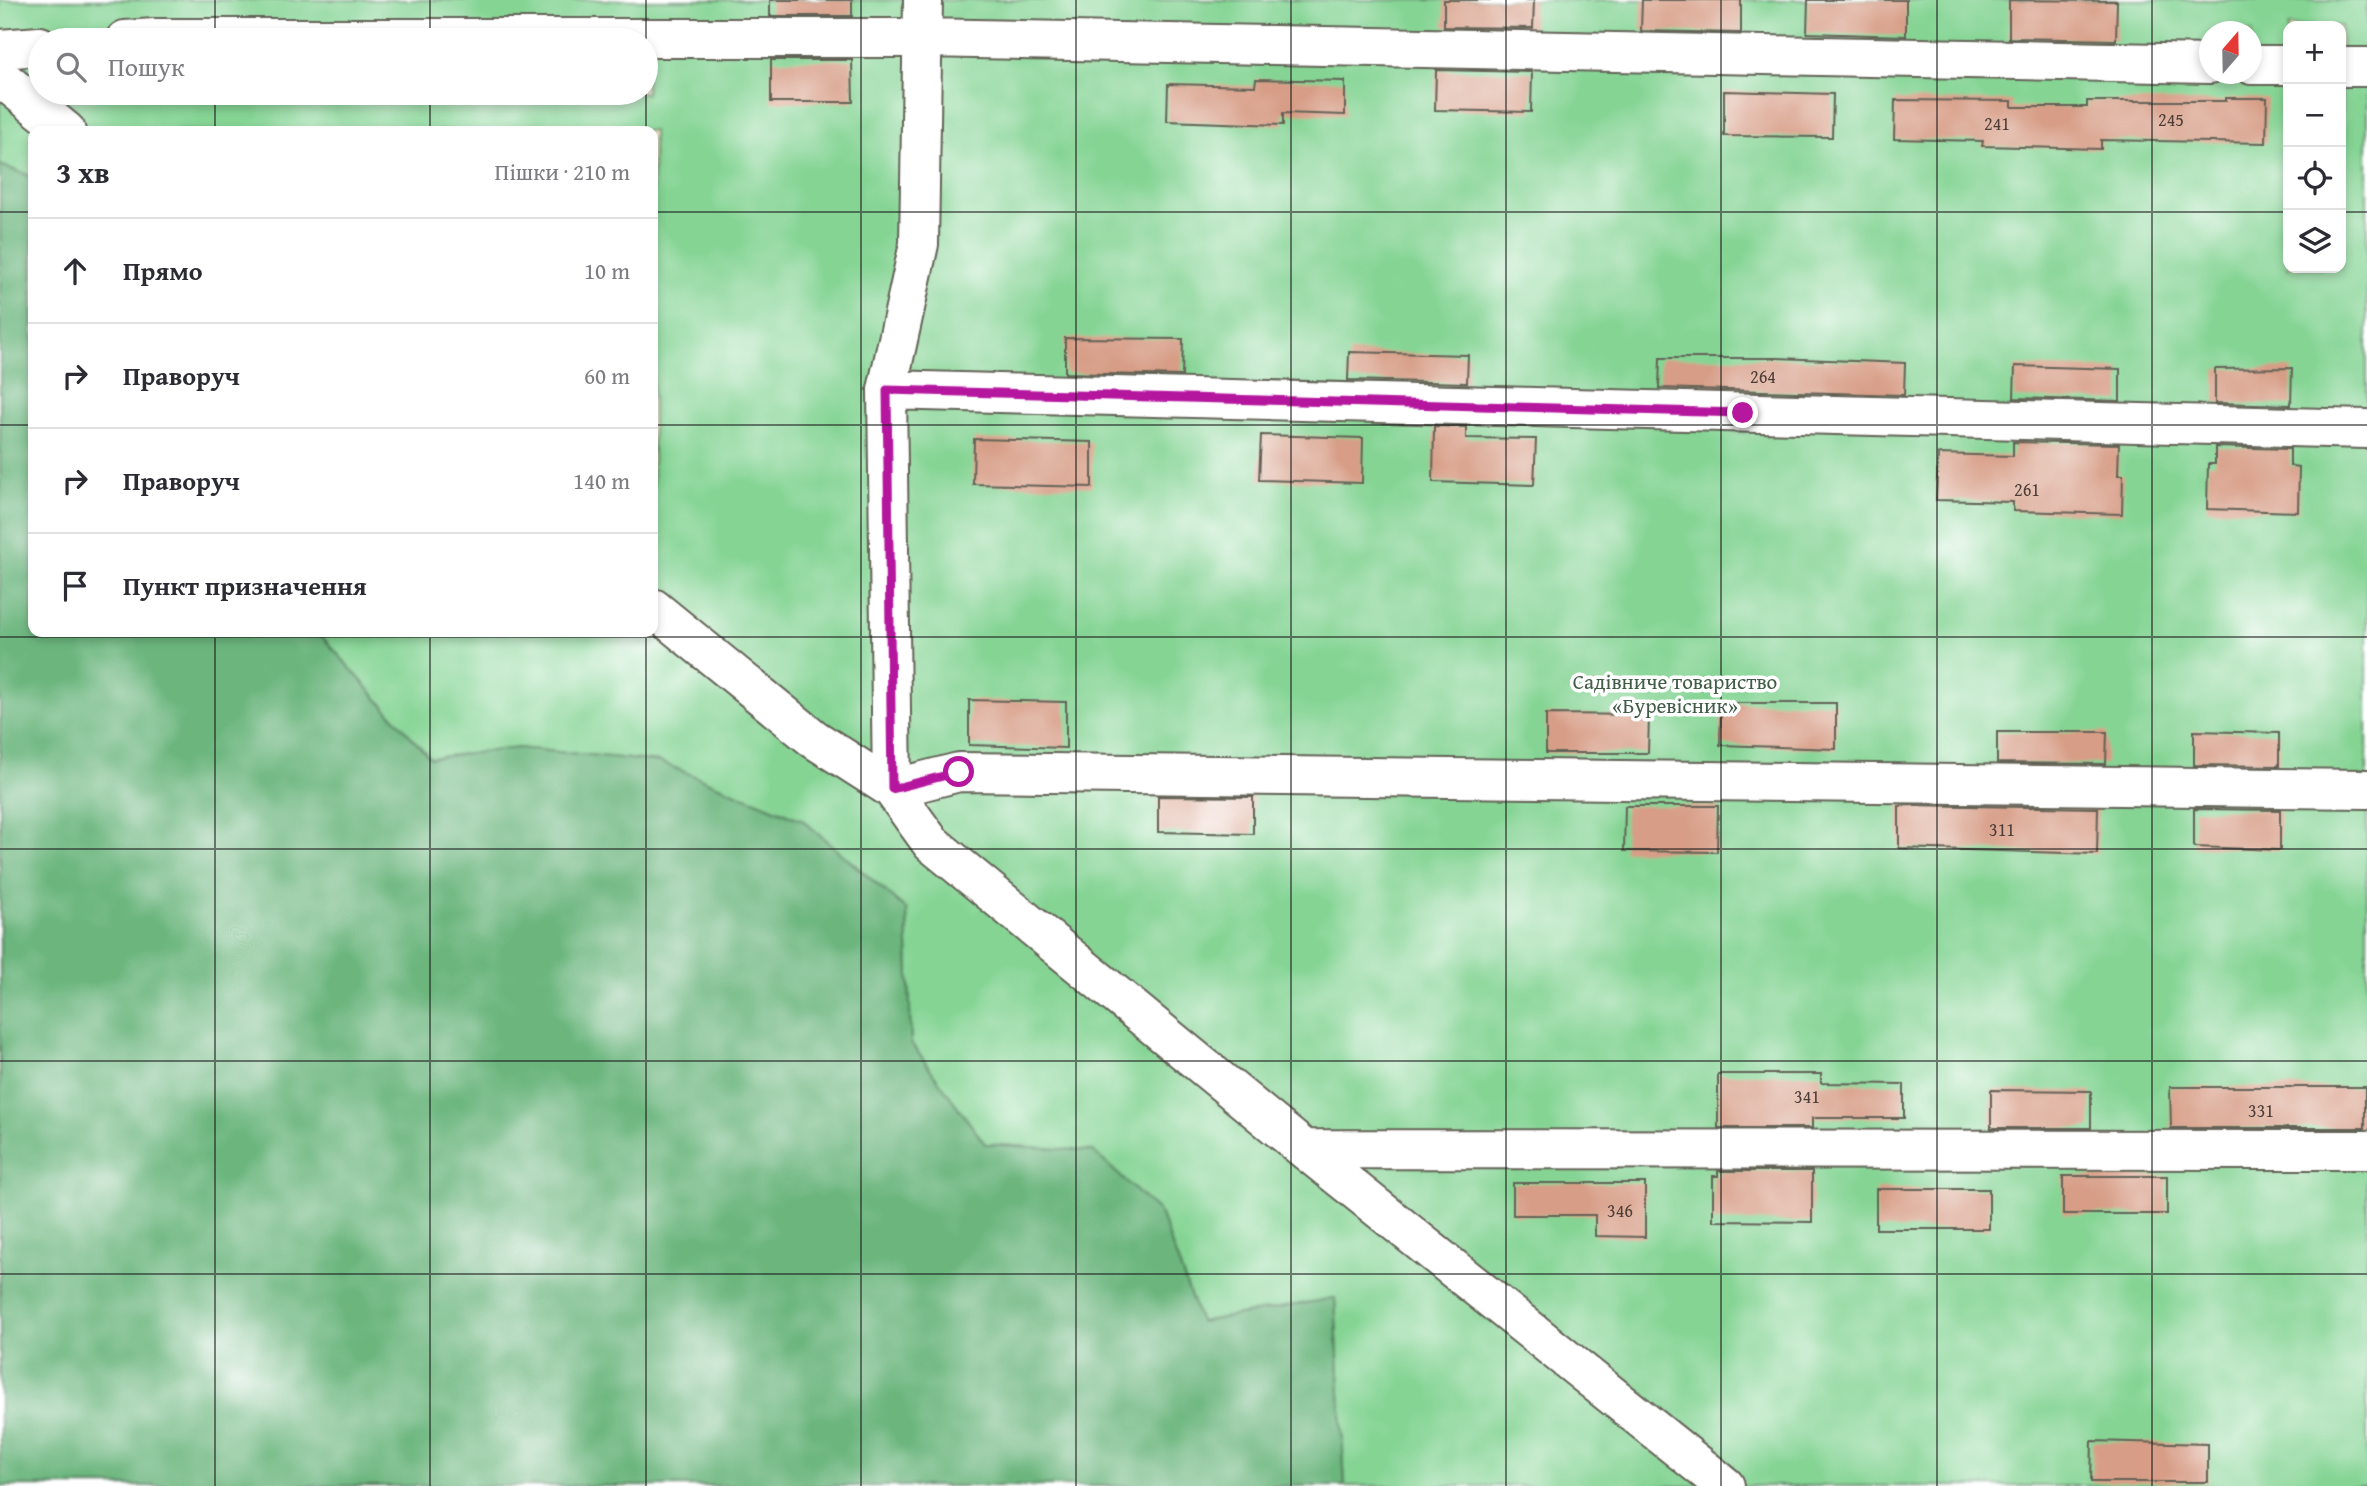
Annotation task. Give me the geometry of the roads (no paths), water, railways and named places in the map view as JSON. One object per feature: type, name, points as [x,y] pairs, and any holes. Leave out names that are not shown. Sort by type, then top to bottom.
[{"type":"street","points":[[892,789],[887,390],[919,244],[923,0]]},
{"type":"street","points":[[658,38],[923,38],[2199,64]]},
{"type":"street","points":[[0,49],[28,47]]},
{"type":"street","points":[[2262,65],[2283,65]]},
{"type":"street","points":[[2346,66],[2367,67]]},
{"type":"street","points":[[0,77],[28,100]]},
{"type":"street","points":[[34,105],[60,126]]},
{"type":"street","points":[[887,390],[2367,429]]},
{"type":"street","points":[[658,612],[814,739],[892,789],[931,843],[1304,1149],[1725,1486]]},
{"type":"street","points":[[892,789],[959,772],[2367,789]]},
{"type":"street","points":[[1304,1149],[2367,1150]]},
{"type":"park label","name":"Садівниче товариство «Буревісник»","points":[[1675,693]]}]
